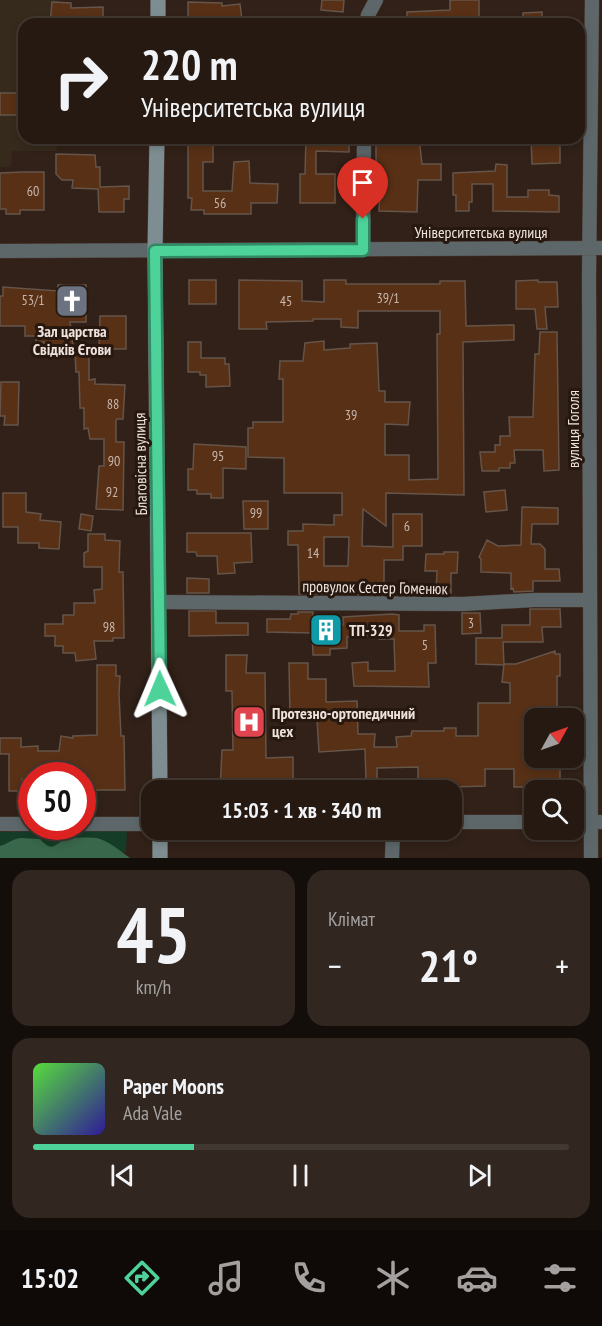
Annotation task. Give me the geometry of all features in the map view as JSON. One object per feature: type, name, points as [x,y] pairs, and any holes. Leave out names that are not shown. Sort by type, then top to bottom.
[{"type":"main road","points":[[158,0],[158,18]]},
{"type":"main road","name":"Благовісна вулиця","points":[[157,144],[155,251],[160,780]]},
{"type":"main road","points":[[160,840],[160,858]]},
{"type":"street","points":[[367,18],[376,0]]},
{"type":"street","name":"вулиця Гоголя","points":[[591,858],[596,822],[590,600],[596,248],[592,0]]},
{"type":"street","points":[[363,250],[364,144]]},
{"type":"street","name":"Університетська вулиця","points":[[0,251],[596,248]]},
{"type":"street","name":"провулок Сестер Гоменюк","points":[[159,602],[463,604],[590,600]]},
{"type":"street","points":[[462,822],[524,822]]},
{"type":"street","points":[[0,824],[18,824]]},
{"type":"street","points":[[96,824],[141,824]]},
{"type":"street","points":[[392,858],[393,840]]},
{"type":"shaded area","points":[[0,0],[58,0],[58,2],[51,2],[50,18],[18,18],[18,144],[56,144],[57,151],[12,151],[11,167],[0,167]]},
{"type":"green space","points":[[96,831],[127,832],[126,852],[0,852],[0,832],[18,832],[18,840],[96,840]]},
{"type":"green space","points":[[97,838],[130,858],[0,858],[0,846],[16,839],[41,840],[52,847],[63,840],[96,840]]},
{"type":"building","points":[[322,0],[344,0],[343,12],[321,10]]},
{"type":"building","points":[[450,0],[479,0],[479,18],[407,18],[407,12],[450,10]]},
{"type":"building","points":[[52,2],[71,3],[71,8],[103,7],[103,18],[51,18]]},
{"type":"building","points":[[188,2],[222,3],[222,6],[240,4],[242,18],[188,18]]},
{"type":"building","points":[[542,12],[542,18],[523,18],[523,13]]},
{"type":"building","points":[[0,93],[18,93],[18,115],[0,115]]},
{"type":"building","points":[[188,144],[213,144],[213,162],[203,162],[203,191],[232,191],[234,162],[249,161],[250,183],[278,184],[277,203],[251,203],[251,214],[204,214],[204,210],[191,210],[192,198],[188,198]]},
{"type":"building","points":[[306,144],[349,144],[349,152],[316,151],[316,174],[335,174],[335,203],[300,203],[300,174],[305,174]]},
{"type":"building","points":[[376,144],[420,144],[422,164],[441,164],[441,180],[418,180],[417,212],[379,211],[381,172],[376,172]]},
{"type":"building","points":[[531,144],[560,144],[560,163],[532,164]]},
{"type":"building","points":[[56,154],[95,155],[96,167],[100,167],[100,187],[129,186],[129,199],[124,199],[124,212],[99,212],[98,189],[72,188],[73,180],[62,180],[56,174]]},
{"type":"building","points":[[496,164],[507,165],[507,197],[528,197],[528,190],[549,190],[549,195],[559,196],[559,212],[493,211],[493,184],[472,184],[472,202],[469,202],[469,211],[456,211],[453,173],[495,171]]},
{"type":"building","points":[[44,172],[44,210],[20,210],[20,214],[6,214],[6,209],[0,209],[0,173]]},
{"type":"building","points":[[189,280],[216,280],[216,304],[189,304]]},
{"type":"building","points":[[239,280],[302,281],[302,301],[324,302],[324,280],[346,280],[346,284],[440,284],[440,281],[465,281],[466,326],[514,325],[514,340],[463,342],[464,495],[386,493],[386,526],[363,509],[362,546],[393,547],[393,514],[422,514],[422,546],[403,546],[403,560],[384,560],[384,585],[392,585],[392,595],[299,594],[298,545],[288,545],[288,531],[303,531],[303,524],[334,525],[334,515],[342,515],[342,493],[284,493],[284,458],[248,457],[248,428],[253,428],[253,422],[283,422],[283,379],[279,379],[280,361],[303,361],[305,343],[324,341],[324,350],[350,348],[350,344],[377,343],[379,391],[385,391],[385,402],[410,402],[408,425],[385,424],[385,455],[409,455],[409,480],[438,479],[437,334],[440,334],[440,311],[358,311],[358,328],[341,327],[341,319],[313,319],[313,321],[266,322],[267,329],[239,329]],"holes":[[[324,537],[349,537],[348,566],[324,566]]]},
{"type":"building","points":[[538,280],[538,282],[557,282],[558,307],[545,307],[547,329],[537,329],[535,309],[516,309],[516,281]]},
{"type":"building","points":[[58,285],[86,285],[86,322],[70,322],[74,352],[43,350],[44,342],[36,342],[36,336],[25,336],[25,326],[0,326],[0,296],[3,296],[3,287],[58,291]]},
{"type":"building","points":[[100,316],[126,316],[126,349],[99,349]]},
{"type":"building","points":[[540,332],[557,332],[559,470],[544,471],[543,450],[514,450],[515,463],[510,463],[510,468],[499,468],[499,471],[482,471],[480,452],[495,452],[495,445],[500,445],[500,436],[510,436],[509,417],[533,417],[535,354],[539,354]]},
{"type":"building","points":[[188,342],[201,342],[201,358],[225,358],[225,364],[229,364],[230,386],[206,387],[206,375],[200,375],[200,372],[188,372]]},
{"type":"building","points":[[75,353],[89,353],[89,380],[95,379],[95,384],[125,385],[123,419],[116,421],[116,442],[124,442],[123,510],[96,509],[99,466],[104,466],[104,439],[90,439],[88,428],[84,429],[84,408],[80,408],[79,372],[76,372]]},
{"type":"building","points":[[1,382],[19,382],[18,425],[4,425],[5,416],[0,416]]},
{"type":"building","points":[[194,444],[246,447],[246,469],[223,468],[223,498],[211,498],[211,494],[197,494],[197,490],[188,490],[188,469],[193,469]]},
{"type":"building","points":[[505,490],[507,510],[486,512],[484,492]]},
{"type":"building","points":[[3,493],[26,493],[26,512],[41,514],[40,520],[61,522],[59,549],[39,548],[39,543],[18,543],[18,527],[3,527]]},
{"type":"building","points":[[243,501],[268,501],[268,529],[244,529]]},
{"type":"building","points":[[522,507],[558,508],[558,524],[532,524],[531,544],[540,544],[545,549],[545,569],[559,569],[560,581],[533,581],[533,591],[514,592],[513,588],[511,589],[511,573],[481,572],[479,557],[487,540],[498,546],[521,545]]},
{"type":"building","points":[[81,514],[93,516],[91,531],[79,529]]},
{"type":"building","points":[[187,533],[251,533],[252,562],[234,563],[235,573],[218,574],[217,556],[197,556],[196,552],[187,552]]},
{"type":"building","points":[[88,534],[105,534],[105,540],[120,541],[119,572],[123,572],[124,638],[113,638],[113,641],[94,641],[96,659],[76,661],[75,653],[63,653],[63,646],[55,646],[55,636],[45,636],[45,624],[63,624],[63,615],[74,615],[74,603],[95,603],[94,590],[102,589],[102,567],[84,567],[84,553],[88,551]]},
{"type":"building","points":[[444,552],[458,552],[457,573],[451,573],[451,593],[436,592],[437,571],[425,571],[426,554],[444,554]]},
{"type":"building","points":[[187,578],[209,579],[209,593],[187,593]]},
{"type":"building","points":[[530,609],[560,609],[561,627],[542,627],[543,642],[503,642],[504,665],[476,664],[476,638],[502,638],[502,625],[530,625]]},
{"type":"building","points":[[189,611],[216,611],[216,623],[248,623],[248,635],[189,636]]},
{"type":"building","points":[[298,612],[313,612],[312,627],[343,625],[343,617],[392,614],[399,615],[399,631],[424,631],[424,625],[435,625],[436,663],[428,663],[429,687],[354,686],[352,663],[368,662],[368,671],[395,671],[394,639],[379,639],[378,635],[347,637],[347,648],[330,649],[330,655],[313,655],[312,630],[312,633],[267,632],[267,619],[290,619],[291,614],[298,614]]},
{"type":"building","points":[[462,613],[480,613],[481,633],[462,634]]},
{"type":"building","points":[[555,651],[555,654],[560,654],[557,708],[524,708],[524,768],[560,769],[560,780],[524,780],[524,787],[514,787],[514,769],[485,769],[485,786],[462,787],[462,780],[418,780],[418,767],[377,768],[377,780],[366,780],[365,749],[319,752],[317,720],[314,720],[314,717],[290,717],[289,663],[308,663],[308,679],[326,679],[326,702],[357,701],[358,734],[375,734],[374,747],[397,747],[396,737],[411,736],[412,731],[444,731],[444,728],[456,728],[456,736],[478,736],[478,703],[510,703],[510,683],[502,682],[504,664],[516,664]]},
{"type":"building","name":"Протезно-ортопедичний цех","points":[[226,655],[247,655],[246,673],[265,673],[266,758],[293,757],[293,780],[220,780],[222,750],[233,750],[232,691],[226,691]]},
{"type":"building","points":[[97,665],[116,665],[116,676],[120,676],[125,790],[96,790],[96,762],[18,762],[18,791],[9,791],[9,754],[0,754],[0,738],[21,738],[21,747],[38,746],[38,751],[59,751],[61,736],[73,738],[73,736],[97,735]]},
{"type":"place","name":"Зал царства Свідків Єгови","points":[[72,301]]},
{"type":"place","name":"ТП-329","points":[[326,630]]},
{"type":"place","name":"Протезно-ортопедичний цех","points":[[249,722]]},
{"type":"route","points":[[160,689],[155,251],[363,250],[363,219]]}]
